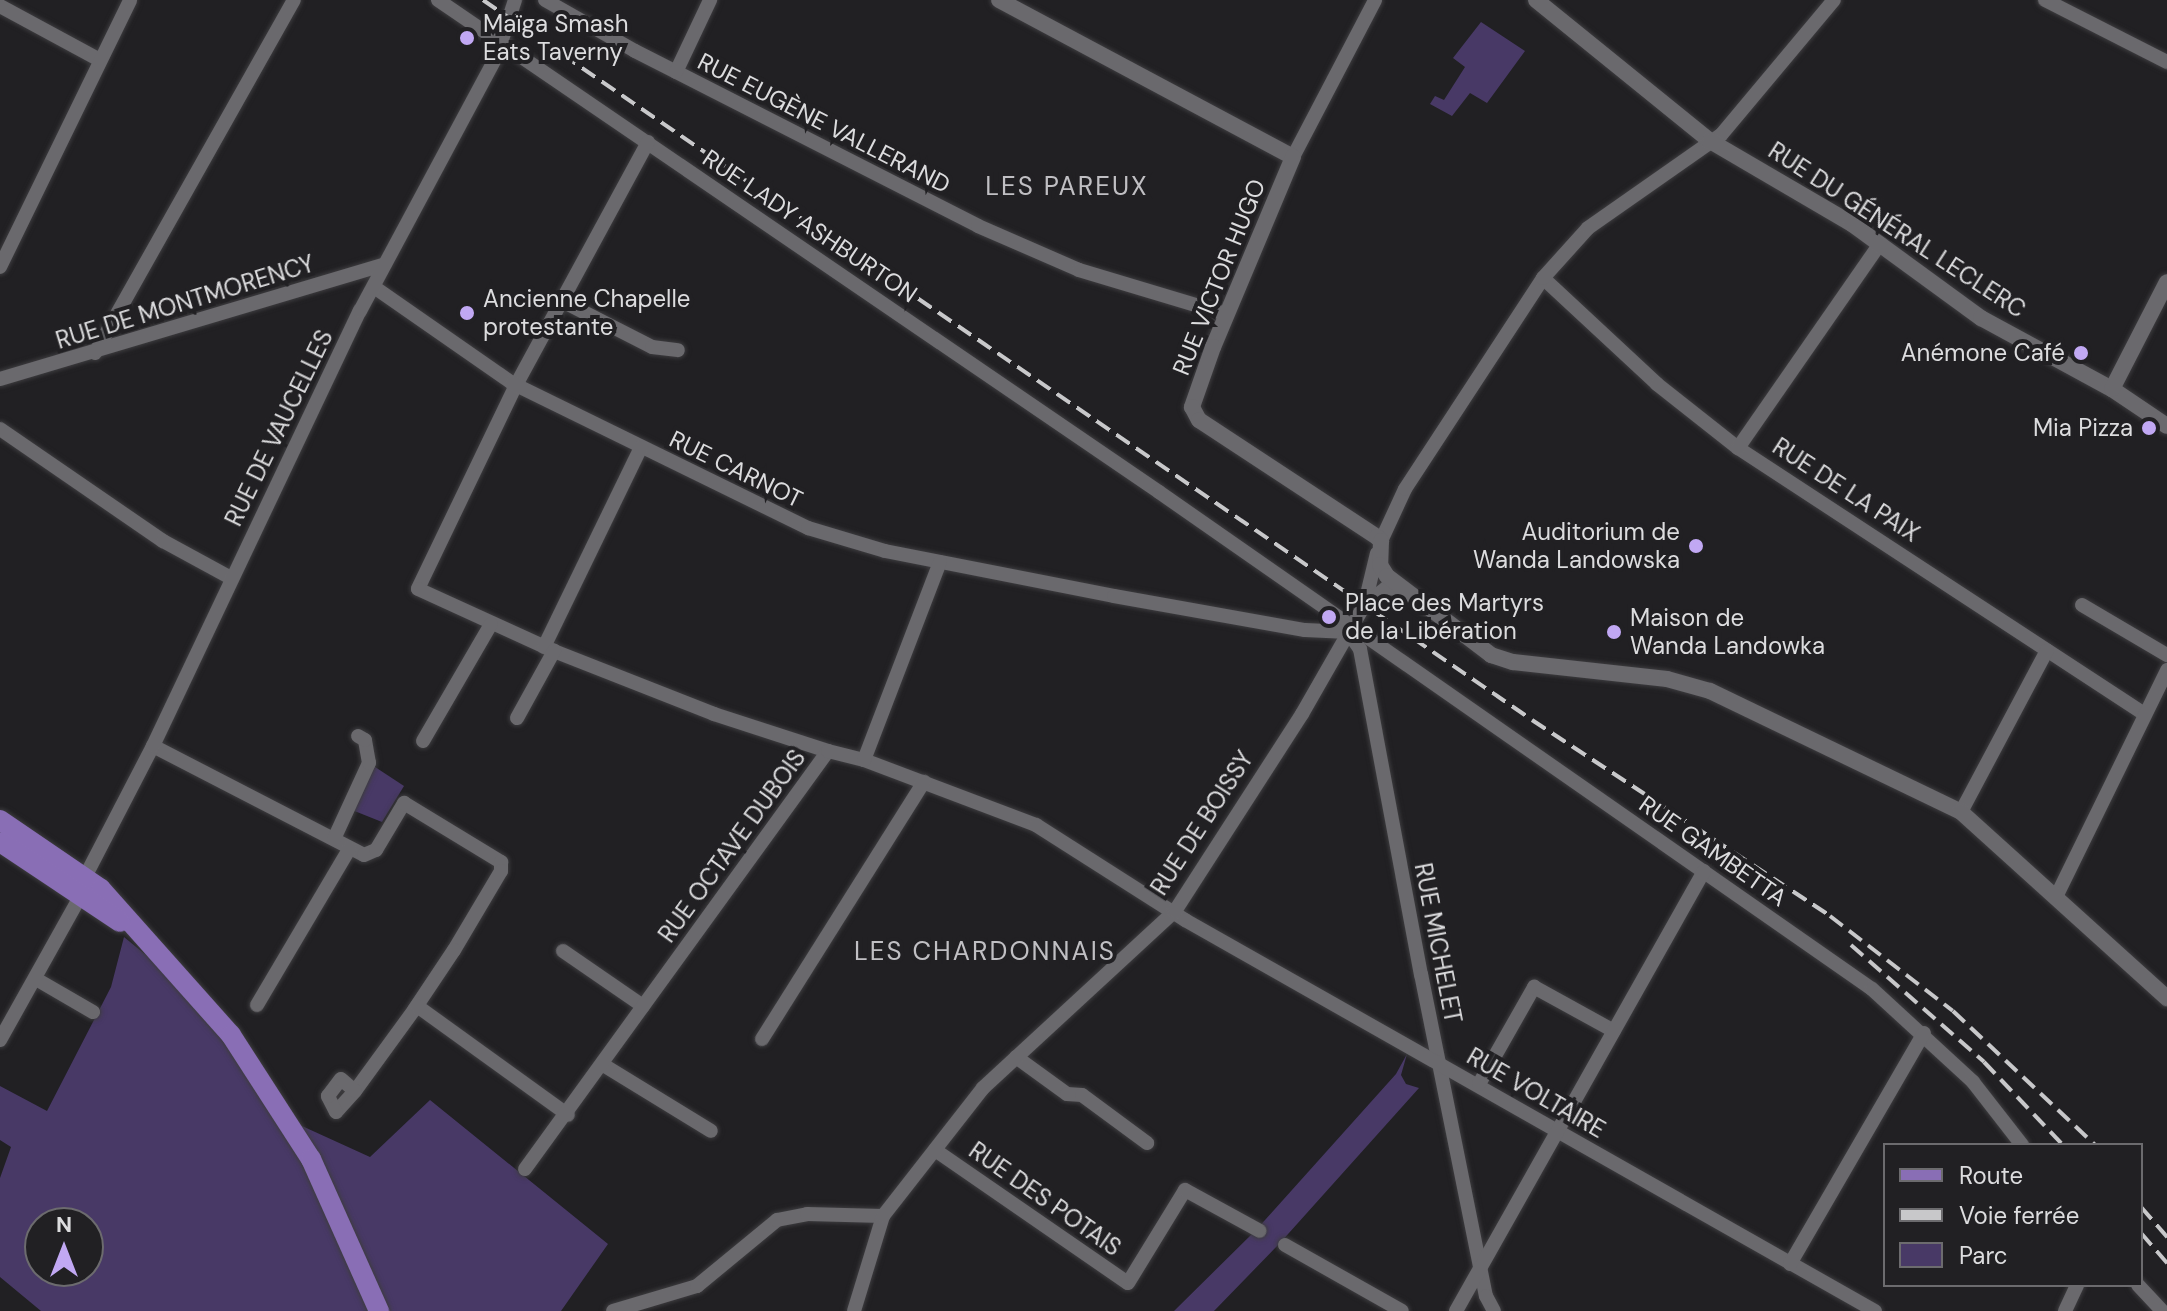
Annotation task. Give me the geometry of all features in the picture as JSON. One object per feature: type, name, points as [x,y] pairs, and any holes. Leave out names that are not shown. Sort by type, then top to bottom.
[{"type":"main road","points":[[0,820],[170,962],[231,1035],[293,1128],[339,1212],[379,1311]]},
{"type":"main road","points":[[0,842],[82,886]]},
{"type":"street","points":[[0,265],[130,0]]},
{"type":"street","points":[[95,353],[294,0]]},
{"type":"street","name":"RUE LADY ASHBURTON","points":[[438,0],[1325,608]]},
{"type":"street","name":"RUE DE VAUCELLES","points":[[0,1040],[36,979],[153,746],[383,265],[469,111],[515,0]]},
{"type":"street","name":"RUE EUGÈNE VALLERAND","points":[[545,0],[676,72],[1003,237],[1079,270],[1226,314]]},
{"type":"street","points":[[676,72],[710,0]]},
{"type":"street","points":[[999,0],[1293,157]]},
{"type":"street","name":"RUE VICTOR HUGO","points":[[1375,0],[1293,157],[1226,314],[1194,402],[1195,415],[1379,547]]},
{"type":"street","name":"RUE DU GÉNÉRAL LECLERC","points":[[1536,0],[1710,141],[1880,244],[1981,318],[2112,389],[2167,426]]},
{"type":"street","name":"RUE DE BOISSY","points":[[883,1216],[983,1088],[1175,911],[1302,714],[1365,604],[1379,547],[1405,489],[1543,278],[1588,228],[1710,141],[1769,83],[1834,0]]},
{"type":"street","points":[[2045,0],[2065,4],[2167,62]]},
{"type":"street","points":[[0,6],[100,60]]},
{"type":"street","points":[[648,142],[564,302],[516,385],[418,589],[549,649],[714,714],[828,751]]},
{"type":"street","points":[[1738,448],[1880,244]]},
{"type":"street","name":"RUE DE MONTMORENCY","points":[[0,379],[383,265]]},
{"type":"street","name":"RUE DE LA PAIX","points":[[1543,278],[1657,384],[1738,448],[2144,714]]},
{"type":"street","points":[[2112,389],[2167,282]]},
{"type":"street","name":"RUE CARNOT","points":[[374,287],[516,385],[808,528],[940,562],[1312,631]]},
{"type":"street","points":[[564,302],[652,347],[678,350]]},
{"type":"street","points":[[116,312],[124,332],[135,341]]},
{"type":"street","points":[[0,429],[163,541],[231,578]]},
{"type":"street","points":[[517,718],[641,447]]},
{"type":"street","points":[[1379,547],[1382,571],[1503,660],[1604,669],[1710,691],[1961,812],[2167,998]]},
{"type":"street","points":[[864,760],[940,562]]},
{"type":"street","points":[[1365,604],[1386,588],[1404,590]]},
{"type":"street","points":[[2082,605],[2167,655]]},
{"type":"street","points":[[1312,631],[1325,608],[1349,628]]},
{"type":"street","points":[[423,741],[491,624]]},
{"type":"street","points":[[1312,631],[1349,628]]},
{"type":"street","name":"RUE GAMBETTA","points":[[1349,628],[1872,989],[1924,1033],[1973,1082],[2020,1143]]},
{"type":"street","name":"RUE MICHELET","points":[[1349,628],[1362,659],[1439,1063],[1481,1270],[1494,1311]]},
{"type":"street","points":[[1961,812],[2047,650]]},
{"type":"street","points":[[2056,897],[2167,670]]},
{"type":"street","points":[[334,839],[369,763],[365,740],[358,736]]},
{"type":"street","points":[[153,746],[364,855],[376,850],[404,803],[501,862],[501,871],[417,1006],[355,1091]]},
{"type":"street","name":"RUE OCTAVE DUBOIS","points":[[525,1169],[605,1066],[643,1006],[828,751],[864,760],[927,783]]},
{"type":"street","points":[[762,1039],[927,783]]},
{"type":"street","name":"RUE VOLTAIRE","points":[[927,783],[1036,825],[1175,911],[1875,1311]]},
{"type":"street","points":[[257,1005],[350,848]]},
{"type":"street","points":[[1456,1311],[1704,871]]},
{"type":"street","points":[[563,951],[643,1006]]},
{"type":"street","points":[[36,979],[93,1012]]},
{"type":"street","points":[[1479,1084],[1534,987],[1614,1031]]},
{"type":"street","points":[[417,1006],[568,1115]]},
{"type":"street","points":[[1790,1264],[1924,1033]]},
{"type":"street","points":[[1016,1057],[1067,1094],[1082,1095],[1147,1143]]},
{"type":"street","points":[[605,1066],[711,1131]]},
{"type":"street","name":"RUE DES POTAIS","points":[[935,1150],[1128,1283],[1185,1190],[1260,1231]]},
{"type":"street","points":[[619,1310],[697,1286],[777,1220],[807,1214],[883,1216],[854,1311]]},
{"type":"street","points":[[1285,1245],[1402,1311]]},
{"type":"street","points":[[2065,1311],[2076,1287]]},
{"type":"street","points":[[2140,1287],[2162,1311]]},
{"type":"green space","points":[[1481,22],[1525,51],[1487,103],[1470,93],[1452,116],[1430,104],[1435,96],[1444,100],[1465,67],[1453,58]]},
{"type":"green space","points":[[369,763],[404,786],[382,822],[347,808]]},
{"type":"green space","points":[[124,937],[185,987],[280,1116],[370,1157],[430,1100],[608,1244],[561,1311],[41,1311],[0,1277],[0,1178],[11,1147],[0,1140],[0,1086],[47,1111],[111,987]]},
{"type":"green space","points":[[1407,1054],[1401,1075],[1406,1084],[1419,1088],[1280,1243],[1214,1311],[1174,1311],[1256,1230],[1396,1074]]},
{"type":"railway","points":[[483,0],[1532,720],[1830,916],[1953,1011],[2093,1143]]},
{"type":"railway","points":[[1851,945],[1984,1062],[2061,1143]]},
{"type":"railway","points":[[2143,1209],[2167,1237]]},
{"type":"railway","points":[[2143,1235],[2167,1263]]},
{"type":"place","name":"Maïga Smash Eats Taverny","points":[[467,38]]},
{"type":"place","name":"Ancienne Chapelle protestante","points":[[467,313]]},
{"type":"place","name":"Anémone Café","points":[[2081,353]]},
{"type":"place","name":"Mia Pizza","points":[[2149,428]]},
{"type":"place","name":"Auditorium de Wanda Landowska","points":[[1696,546]]},
{"type":"place","name":"Place des Martyrs de la Libération","points":[[1329,617]]},
{"type":"place","name":"Maison de Wanda Landowka","points":[[1614,632]]},
{"type":"district","name":"LES PAREUX","points":[[1067,187]]},
{"type":"district","name":"LES CHARDONNAIS","points":[[985,952]]}]
